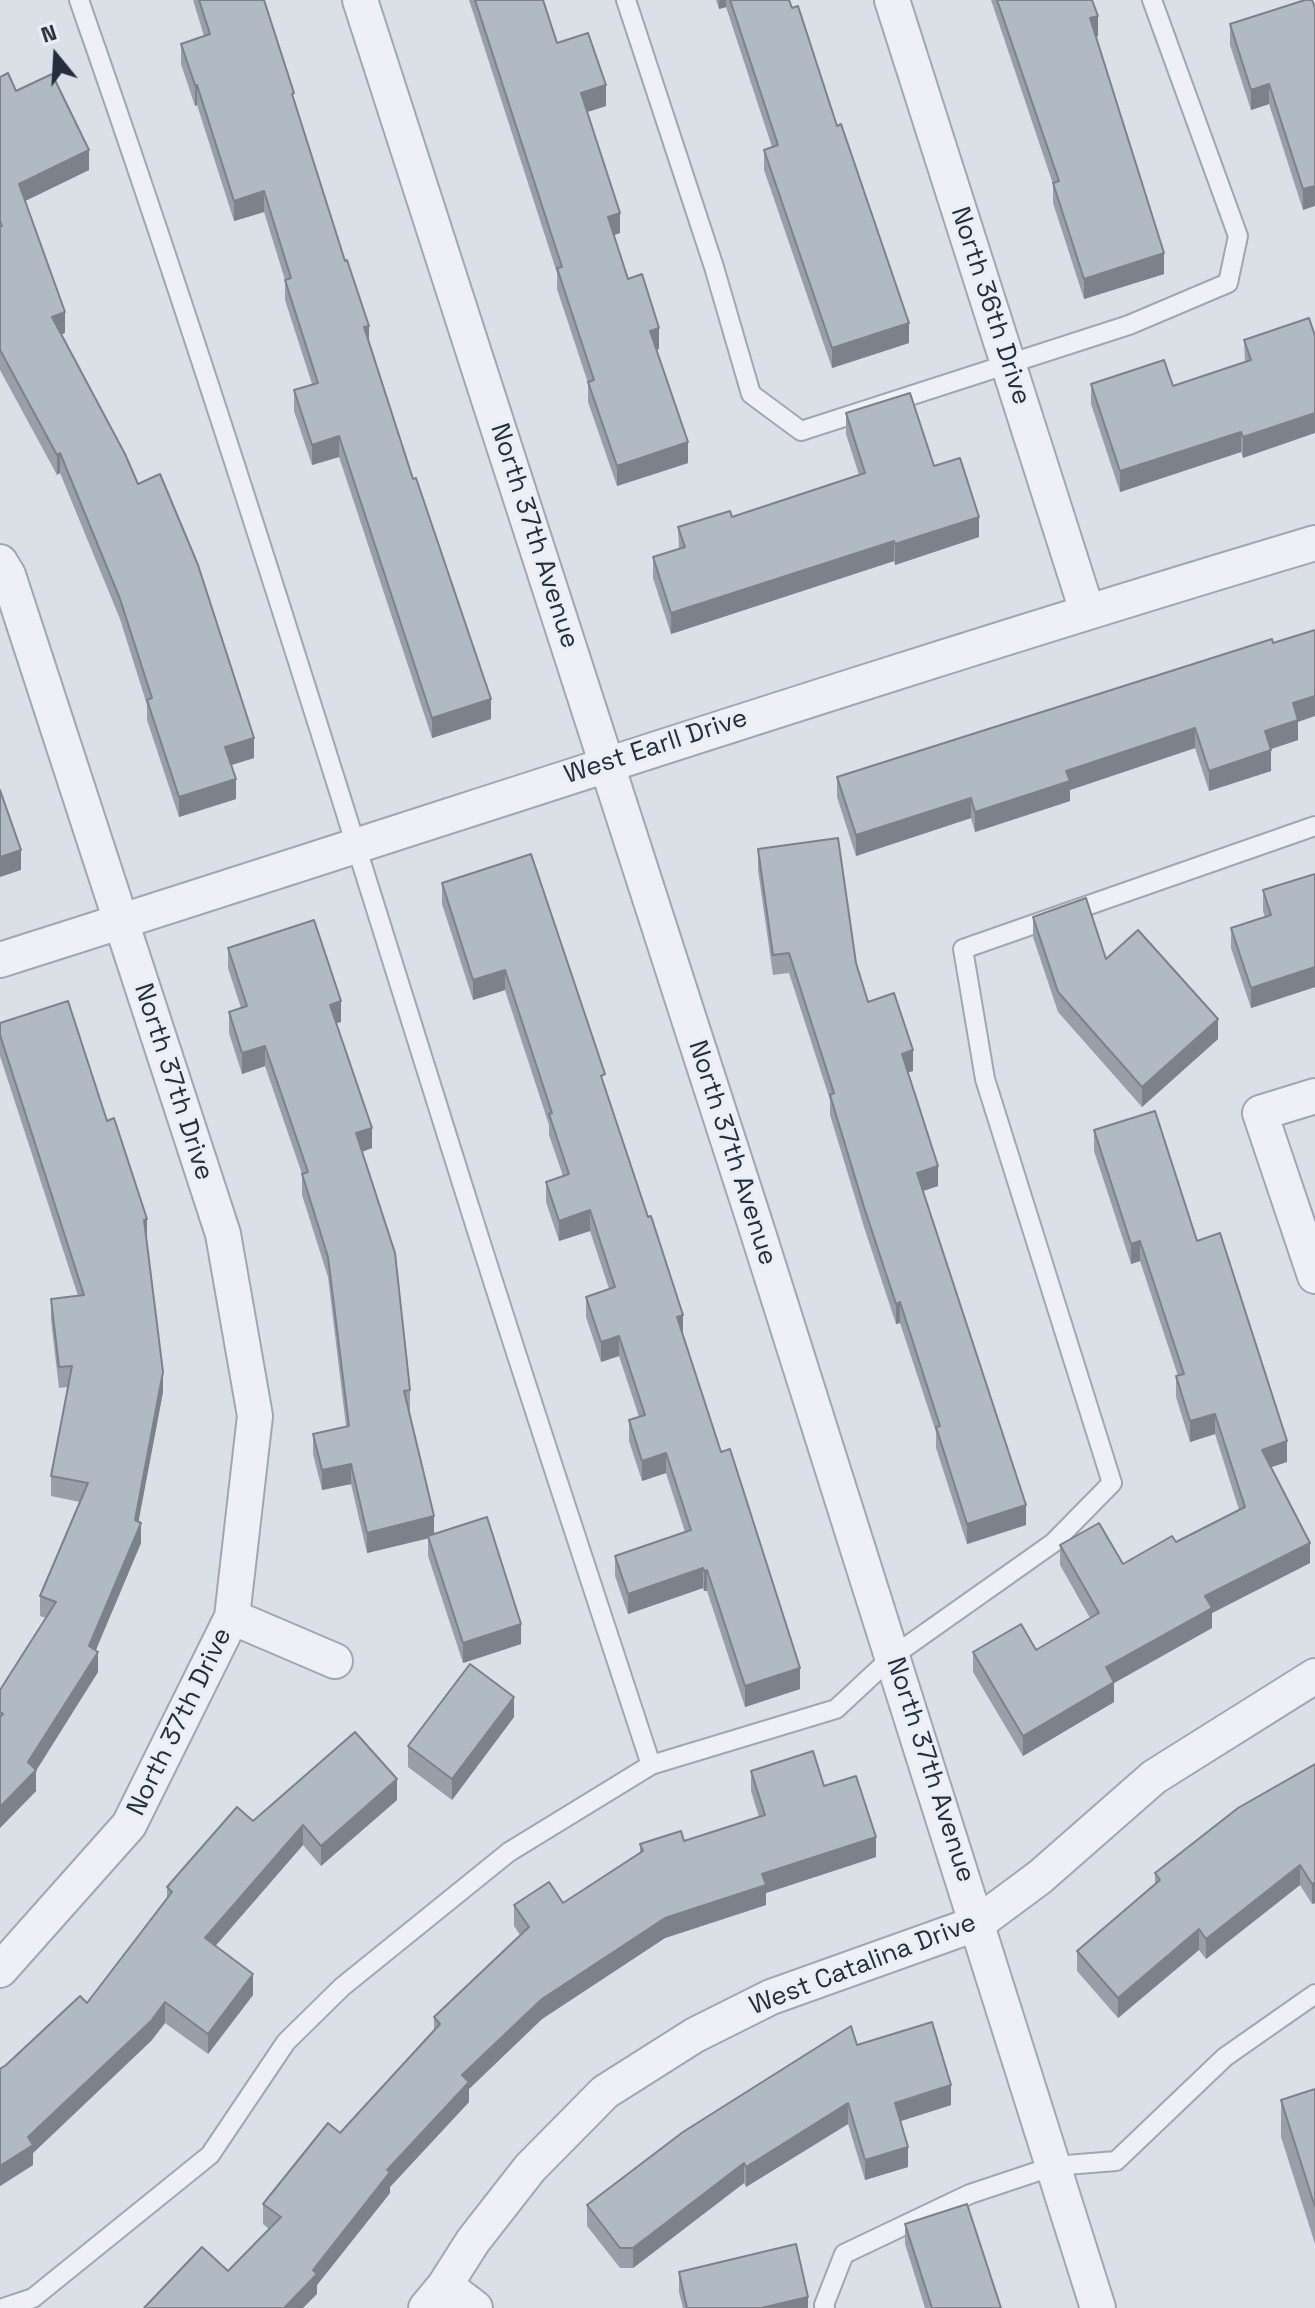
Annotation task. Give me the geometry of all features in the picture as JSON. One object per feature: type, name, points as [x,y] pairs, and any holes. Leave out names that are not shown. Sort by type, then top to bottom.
[{"type":"street","name":"North 37th Avenue","points":[[360,0],[608,763],[1098,2308]]},
{"type":"street","name":"North 36th Drive","points":[[892,0],[1087,611]]},
{"type":"street","name":"West Earll Drive","points":[[0,960],[1087,611],[1315,543]]},
{"type":"street","name":"North 37th Drive","points":[[0,562],[8,575],[223,1234],[255,1416],[232,1617],[129,1825],[0,1970]]},
{"type":"street","points":[[1315,1096],[1260,1113],[1315,1276]]},
{"type":"street","name":"North 37th Drive","points":[[232,1617],[335,1661]]},
{"type":"street","name":"West Catalina Drive","points":[[475,2308],[435,2297],[473,2241],[530,2168],[605,2092],[695,2035],[771,1997],[978,1923],[1040,1877],[1154,1777],[1315,1676]]},
{"type":"lane","points":[[79,0],[205,369],[473,1218],[651,1765]]},
{"type":"lane","points":[[626,0],[714,267],[751,394],[801,431],[1129,325],[1228,283],[1238,236],[1152,0]]},
{"type":"lane","points":[[3,2308],[33,2298],[210,2155],[286,2042],[342,1987],[509,1852],[651,1765],[836,1709],[893,1656],[1053,1543],[1112,1483],[985,1079],[963,949],[1315,826]]},
{"type":"lane","points":[[825,2308],[844,2254],[970,2194],[1054,2166],[1116,2161],[1225,2057],[1315,1994]]},
{"type":"building","points":[[199,0],[264,0],[345,261],[369,326],[364,327],[413,479],[416,478],[491,699],[432,718],[339,436],[312,445],[294,390],[318,383],[285,280],[291,278],[264,191],[234,201],[181,44],[210,34]]},
{"type":"building","points":[[475,0],[543,0],[557,43],[588,33],[606,85],[581,93],[620,213],[608,217],[628,279],[642,274],[659,328],[650,331],[688,442],[617,466],[588,382],[594,380],[557,268],[562,267]]},
{"type":"building","points":[[730,0],[789,0],[792,8],[798,6],[837,126],[841,124],[909,323],[832,348],[764,150],[778,145]]},
{"type":"building","points":[[997,0],[1092,0],[1098,16],[1090,18],[1164,253],[1084,279],[1053,183],[1059,181]]},
{"type":"building","points":[[1312,0],[1315,8],[1315,186],[1303,189],[1269,84],[1251,90],[1230,24]]},
{"type":"building","points":[[8,73],[16,91],[52,74],[89,150],[19,184],[65,312],[52,317],[138,484],[160,474],[198,565],[254,738],[225,747],[236,779],[179,797],[147,700],[152,698],[120,599],[60,453],[57,455],[0,350],[0,77]]},
{"type":"building","points":[[1309,318],[1315,336],[1315,413],[1243,437],[1241,432],[1120,471],[1091,384],[1164,360],[1173,386],[1251,360],[1244,340]]},
{"type":"building","points":[[910,393],[934,466],[960,458],[979,517],[671,613],[653,557],[685,547],[678,527],[730,511],[732,517],[865,473],[846,413]]},
{"type":"building","points":[[1315,630],[1315,696],[1293,703],[1298,720],[1265,731],[1271,750],[1209,771],[1195,728],[1066,771],[1070,781],[975,812],[971,798],[856,835],[837,777],[1272,639],[1273,643]]},
{"type":"building","points":[[0,790],[21,850],[0,857]]},
{"type":"building","points":[[838,838],[856,963],[868,1002],[894,993],[913,1050],[902,1054],[938,1166],[917,1173],[1026,1505],[967,1524],[936,1427],[940,1426],[900,1302],[896,1304],[864,1207],[830,1095],[834,1093],[789,953],[773,955],[758,849]]},
{"type":"building","points":[[531,854],[605,1074],[601,1076],[683,1315],[677,1317],[721,1452],[730,1449],[800,1668],[745,1686],[707,1570],[703,1568],[628,1594],[615,1556],[691,1530],[666,1453],[642,1461],[629,1420],[645,1415],[619,1336],[601,1342],[586,1297],[615,1287],[590,1210],[559,1221],[546,1182],[569,1174],[505,970],[473,980],[442,883]]},
{"type":"building","points":[[1315,874],[1315,967],[1251,988],[1231,928],[1271,915],[1263,890]]},
{"type":"building","points":[[1086,898],[1106,959],[1138,930],[1218,1019],[1142,1087],[1058,992],[1033,917]]},
{"type":"building","points":[[314,920],[341,1001],[330,1005],[372,1128],[356,1133],[395,1253],[410,1390],[404,1391],[434,1516],[367,1533],[351,1464],[322,1470],[313,1434],[349,1426],[328,1257],[302,1174],[308,1172],[265,1046],[242,1053],[229,1012],[247,1006],[228,948]]},
{"type":"building","points":[[68,1001],[107,1121],[114,1118],[147,1219],[144,1220],[163,1372],[135,1520],[141,1523],[89,1646],[98,1652],[28,1762],[36,1770],[0,1807],[0,1717],[3,1714],[0,1712],[0,1690],[56,1602],[40,1596],[88,1483],[51,1476],[72,1366],[59,1367],[51,1299],[84,1295],[0,1035],[0,1023]]},
{"type":"building","points":[[1155,1111],[1197,1241],[1220,1233],[1287,1441],[1262,1450],[1310,1543],[1205,1596],[1212,1608],[1106,1667],[1114,1682],[1023,1736],[973,1652],[1021,1624],[1036,1650],[1099,1613],[1060,1545],[1099,1523],[1123,1564],[1172,1536],[1176,1542],[1245,1507],[1215,1414],[1190,1421],[1176,1376],[1184,1374],[1140,1241],[1131,1244],[1094,1130]]},
{"type":"building","points":[[487,1517],[521,1624],[463,1643],[428,1536]]},
{"type":"building","points":[[470,1664],[514,1697],[452,1779],[408,1746]]},
{"type":"building","points":[[355,1732],[397,1779],[321,1846],[303,1825],[205,1938],[253,1974],[208,2034],[165,2002],[151,2021],[28,2137],[33,2145],[0,2166],[0,2069],[80,1996],[87,2003],[172,1892],[167,1887],[237,1807],[253,1821]]},
{"type":"building","points":[[813,1751],[824,1786],[856,1776],[876,1837],[762,1874],[766,1885],[665,1918],[542,1999],[462,2075],[469,2082],[387,2170],[390,2172],[313,2270],[317,2274],[284,2308],[144,2308],[202,2247],[228,2271],[281,2217],[263,2204],[328,2123],[340,2133],[440,2024],[434,2017],[529,1927],[514,1905],[549,1882],[563,1903],[643,1851],[640,1844],[681,1831],[684,1841],[765,1815],[751,1771]]},
{"type":"building","points":[[1315,1764],[1315,1882],[1312,1884],[1300,1865],[1206,1939],[1199,1929],[1118,1998],[1077,1951],[1160,1880],[1155,1873],[1238,1808]]},
{"type":"building","points":[[932,2022],[951,2085],[895,2103],[908,2147],[865,2160],[848,2103],[746,2167],[744,2163],[633,2248],[620,2248],[587,2205],[683,2132],[851,2026],[857,2045]]},
{"type":"building","points":[[1315,2089],[1315,2207],[1281,2100]]},
{"type":"building","points":[[967,2204],[1001,2308],[932,2308],[905,2224]]},
{"type":"building","points":[[796,2244],[808,2297],[761,2308],[687,2308],[679,2272]]}]
